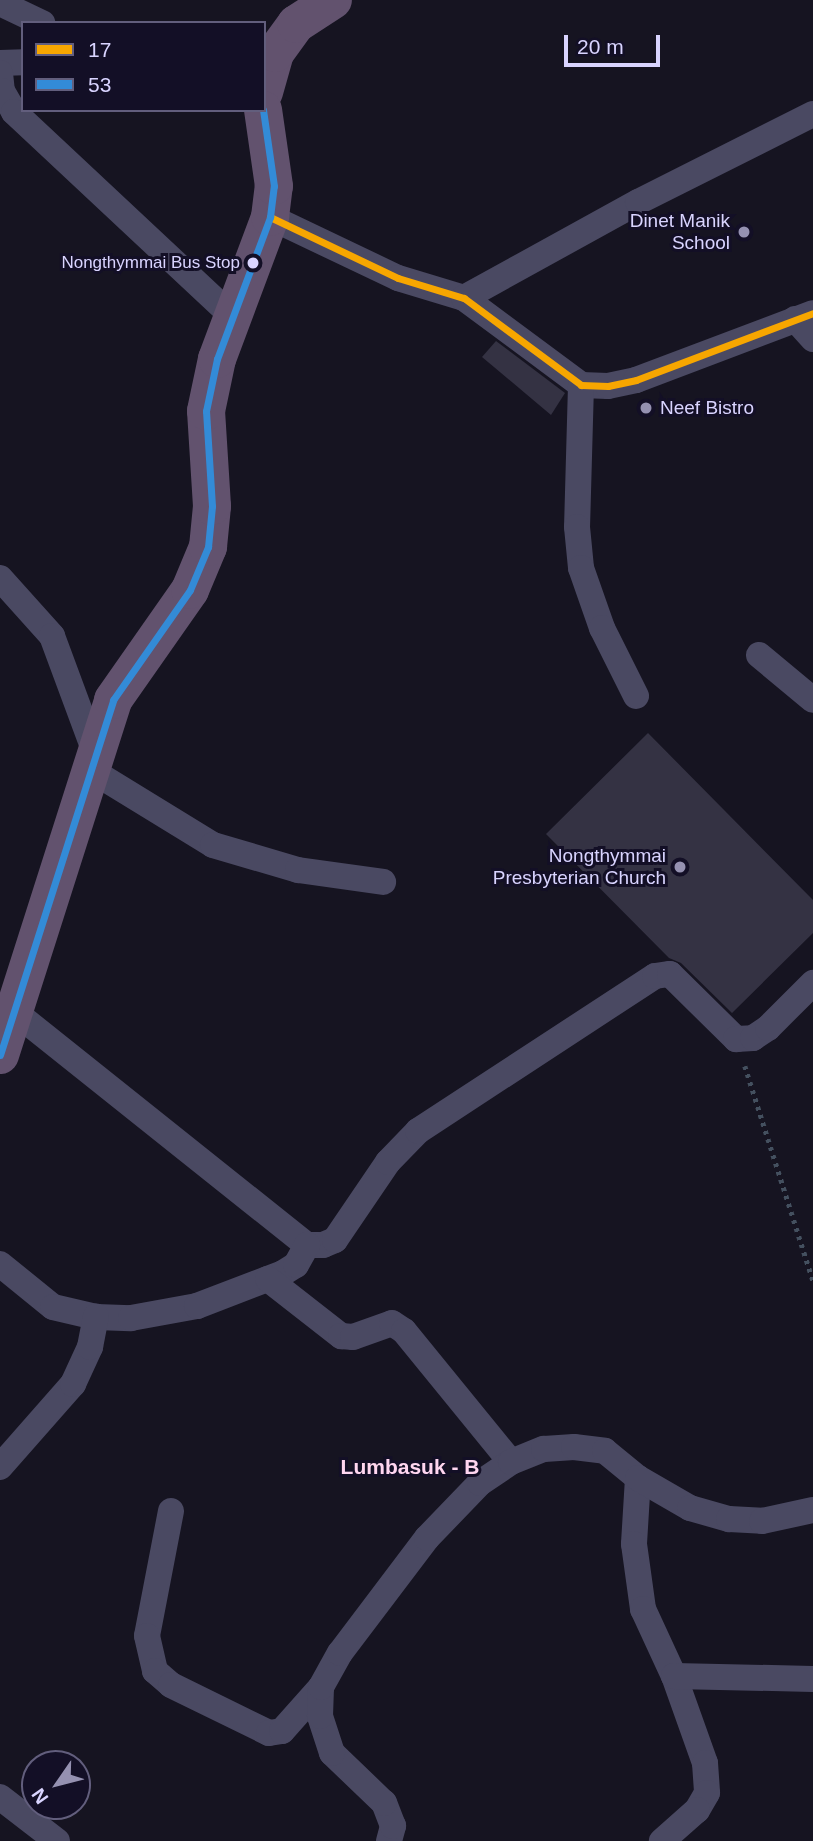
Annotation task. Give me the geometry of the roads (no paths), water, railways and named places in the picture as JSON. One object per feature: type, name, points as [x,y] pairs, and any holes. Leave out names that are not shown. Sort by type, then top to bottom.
[{"type":"highway","points":[[266,82],[275,53],[296,24],[333,0]]},
{"type":"highway","points":[[0,1055],[11,1009],[113,699],[190,590],[208,547],[212,506],[206,411],[232,316],[270,217],[274,186],[259,112]]},
{"type":"street","points":[[0,3],[38,21]]},
{"type":"street","points":[[0,63],[21,61]]},
{"type":"street","points":[[0,73],[2,91],[13,111],[232,316]]},
{"type":"street","points":[[464,299],[638,202],[813,114]]},
{"type":"street","points":[[270,217],[398,278],[464,299],[581,385],[608,386],[636,380],[804,316],[813,339]]},
{"type":"street","points":[[581,385],[576,516],[582,568],[602,628],[636,696]]},
{"type":"street","points":[[0,578],[52,636],[92,760],[213,845],[298,870],[383,882]]},
{"type":"street","points":[[759,655],[813,700]]},
{"type":"street","points":[[11,1009],[307,1245],[335,1240],[388,1162],[418,1131],[655,976],[670,974],[736,1039],[753,1038],[768,1028],[813,983]]},
{"type":"street","points":[[0,1264],[53,1307],[96,1317],[164,1315],[268,1279],[296,1265],[307,1245]]},
{"type":"street","points":[[268,1279],[341,1336],[354,1337],[392,1323],[404,1331],[511,1462]]},
{"type":"street","points":[[0,1467],[73,1384],[90,1347],[96,1317]]},
{"type":"street","points":[[172,1511],[147,1636],[155,1671],[171,1685],[269,1732],[282,1731],[321,1688],[340,1653],[427,1538],[480,1483],[511,1462],[544,1449],[574,1447],[606,1451],[638,1478],[690,1508],[729,1519],[762,1521],[813,1510]]},
{"type":"street","points":[[638,1478],[636,1570],[643,1609],[674,1676],[705,1763],[707,1793],[697,1810],[662,1841]]},
{"type":"street","points":[[674,1676],[813,1679]]},
{"type":"street","points":[[321,1688],[320,1716],[332,1753],[384,1803],[393,1826],[388,1841]]},
{"type":"street","points":[[0,1797],[57,1841]]},
{"type":"place","name":"Dinet Manik School","points":[[744,232]]},
{"type":"place","name":"Nongthymmai Bus Stop","points":[[253,263]]},
{"type":"place","name":"Neef Bistro","points":[[646,408]]},
{"type":"place","name":"Nongthymmai Presbyterian Church","points":[[680,867]]},
{"type":"district","name":"Lumbasuk - B","points":[[410,1467]]}]
